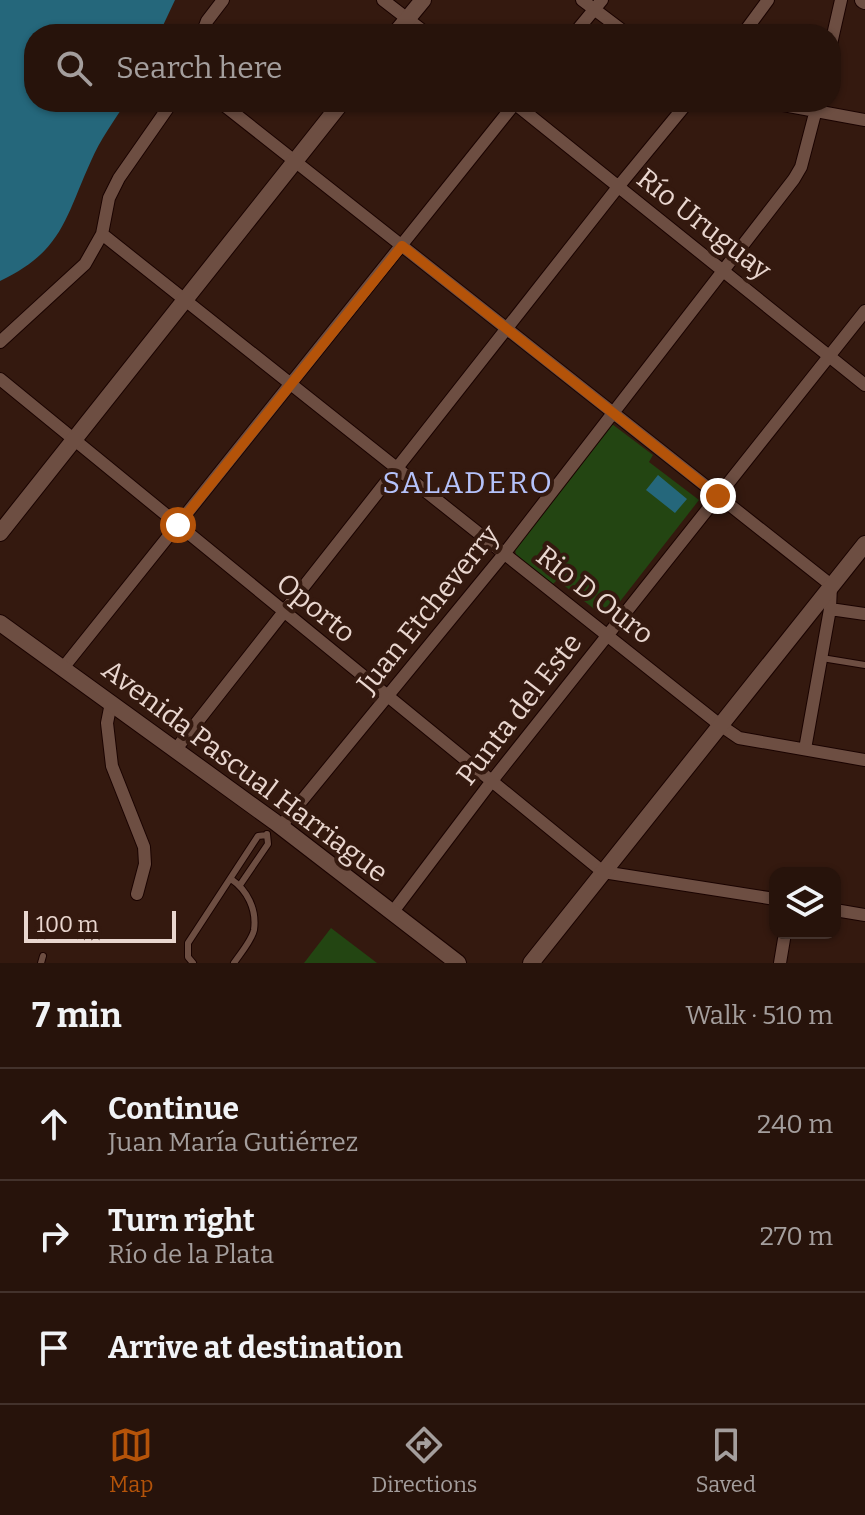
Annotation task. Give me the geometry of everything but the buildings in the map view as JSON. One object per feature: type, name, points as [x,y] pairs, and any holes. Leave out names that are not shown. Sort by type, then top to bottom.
[{"type":"street","points":[[206,24],[223,0]]},
{"type":"street","points":[[383,0],[414,24]]},
{"type":"street","points":[[402,24],[423,0]]},
{"type":"street","points":[[582,0],[598,5],[617,24]]},
{"type":"street","points":[[750,24],[768,0]]},
{"type":"street","points":[[836,24],[841,0]]},
{"type":"street","points":[[582,24],[598,5]]},
{"type":"street","points":[[0,342],[85,264],[102,234],[109,198],[119,178],[165,112]]},
{"type":"street","points":[[233,112],[831,585]]},
{"type":"street","points":[[0,533],[334,112]]},
{"type":"street","points":[[63,668],[508,112]]},
{"type":"street","name":"Río Uruguay","points":[[526,112],[865,385]]},
{"type":"street","points":[[176,749],[680,112]]},
{"type":"street","name":"Juan Etcheverry","points":[[274,827],[388,697],[504,554],[794,179],[801,167],[816,112]]},
{"type":"street","points":[[835,112],[865,120]]},
{"type":"street","name":"Rio D Ouro","points":[[102,234],[720,725],[739,738],[865,760]]},
{"type":"street","name":"Punta del Este","points":[[392,913],[491,782],[865,311]]},
{"type":"street","name":"Oporto","points":[[0,379],[603,872]]},
{"type":"street","points":[[531,963],[865,544]]},
{"type":"street","points":[[805,749],[830,609],[831,585]]},
{"type":"street","points":[[830,609],[865,614]]},
{"type":"street","name":"Avenida Pascual Harriague","points":[[0,623],[176,749],[274,827],[458,963]]},
{"type":"street","points":[[111,703],[107,723],[112,766],[144,847],[145,864],[137,894]]},
{"type":"street","points":[[603,872],[769,898]]},
{"type":"street","points":[[841,911],[865,915]]},
{"type":"street","points":[[780,963],[784,939]]},
{"type":"lane","points":[[822,658],[865,665]]},
{"type":"lane","points":[[193,963],[188,957],[188,943],[258,836],[274,827]]},
{"type":"lane","points":[[240,885],[268,844],[274,827]]},
{"type":"lane","points":[[231,879],[240,885],[252,904],[254,931],[234,963]]},
{"type":"green space","points":[[612,424],[653,455],[649,462],[699,500],[611,613],[602,615],[557,580],[552,585],[516,557],[515,548]]},
{"type":"green space","points":[[331,928],[377,963],[304,963]]},
{"type":"water","points":[[0,0],[175,0],[164,24],[24,24],[24,112],[119,112],[95,153],[67,216],[50,245],[21,270],[0,281]]},
{"type":"water","points":[[658,475],[687,499],[675,513],[646,490]]},
{"type":"district","name":"SALADERO","points":[[468,483]]},
{"type":"route","points":[[178,525],[402,246],[718,496]]}]
